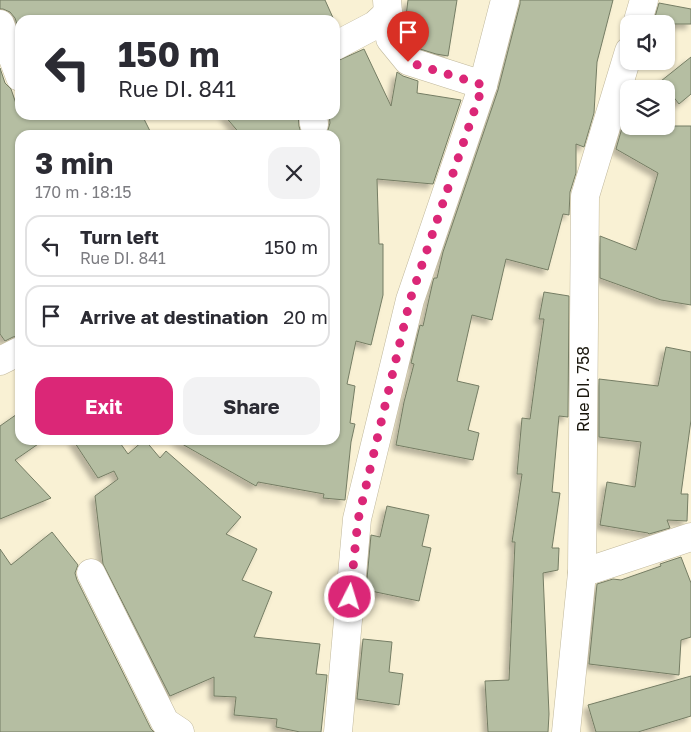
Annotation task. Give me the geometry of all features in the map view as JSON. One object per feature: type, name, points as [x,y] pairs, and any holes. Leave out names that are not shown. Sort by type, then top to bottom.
[{"type":"street","points":[[338,732],[358,520],[410,300],[483,85],[505,0]]},
{"type":"street","points":[[640,15],[644,0]]},
{"type":"street","points":[[388,7],[390,39],[408,62],[483,85]]},
{"type":"street","points":[[340,43],[375,25],[388,7]]},
{"type":"street","points":[[0,24],[15,64]]},
{"type":"street","name":"Rue DI. 758","points":[[566,732],[582,573],[585,196],[623,70]]},
{"type":"street","points":[[0,361],[15,354]]},
{"type":"street","points":[[582,573],[691,537]]},
{"type":"street","points":[[91,573],[165,722],[180,732]]},
{"type":"building","points":[[0,0],[325,0],[332,15],[15,15],[15,18],[10,12],[0,9]]},
{"type":"building","points":[[408,0],[457,0],[448,56],[417,48],[405,33]]},
{"type":"building","points":[[520,0],[613,0],[597,62],[594,113],[584,147],[576,144],[576,173],[570,192],[569,215],[563,214],[548,270],[506,259],[492,320],[472,315],[457,381],[479,386],[468,430],[479,433],[473,460],[396,445],[404,402],[414,364],[411,363],[420,325],[423,326],[433,281],[434,278],[437,278],[443,252],[498,90]]},
{"type":"building","points":[[659,3],[691,9],[691,24],[675,24],[675,15],[656,15]]},
{"type":"building","points":[[364,49],[391,106],[397,72],[418,81],[417,93],[461,100],[433,184],[377,179],[379,244],[383,244],[383,295],[371,345],[356,341],[347,384],[355,386],[350,423],[355,424],[351,442],[345,500],[323,498],[324,494],[258,482],[256,486],[184,445],[340,445],[340,130],[328,130],[330,120],[340,120],[340,60]]},
{"type":"building","points":[[691,57],[691,94],[679,104],[675,99],[675,80],[662,80]]},
{"type":"building","points":[[0,68],[5,83],[11,89],[15,101],[15,120],[144,120],[150,130],[15,130],[15,337],[5,341],[0,334]]},
{"type":"building","points":[[228,120],[298,120],[300,130],[237,130]]},
{"type":"building","points":[[675,126],[691,126],[691,305],[661,300],[600,278],[600,236],[636,250],[658,173],[616,149],[620,135],[675,135]]},
{"type":"building","points":[[544,292],[569,296],[568,417],[559,416],[552,492],[560,493],[552,548],[559,548],[558,570],[543,573],[549,714],[548,732],[488,732],[485,681],[509,680],[515,542],[512,542],[522,474],[517,474],[522,418],[530,419],[544,319],[539,319]]},
{"type":"building","points":[[666,347],[691,352],[691,420],[681,494],[688,494],[687,521],[667,520],[670,528],[649,534],[600,525],[607,482],[635,487],[641,442],[599,437],[599,379],[658,386]]},
{"type":"building","points":[[15,416],[15,445],[37,445],[15,460],[51,498],[0,519],[0,426]]},
{"type":"building","points":[[76,445],[122,445],[128,454],[138,445],[149,445],[160,458],[166,451],[241,517],[226,534],[257,549],[242,580],[272,592],[254,637],[320,644],[316,674],[327,675],[321,732],[300,732],[276,727],[277,719],[234,715],[236,697],[214,696],[214,677],[170,696],[103,564],[95,496],[118,479],[114,471],[98,478]]},
{"type":"building","points":[[387,506],[429,515],[422,546],[431,548],[419,601],[366,590],[371,535],[380,537]]},
{"type":"building","points":[[52,532],[78,565],[75,573],[77,580],[154,732],[0,732],[0,549],[11,565]]},
{"type":"building","points":[[681,557],[691,583],[691,637],[681,640],[679,675],[589,664],[597,584],[613,579],[621,580]]},
{"type":"building","points":[[363,639],[392,642],[389,672],[403,674],[399,705],[357,699]]},
{"type":"building","points":[[691,676],[691,716],[638,732],[596,732],[588,705]]},
{"type":"route","points":[[350,597],[358,520],[410,300],[483,85],[408,62]]}]
